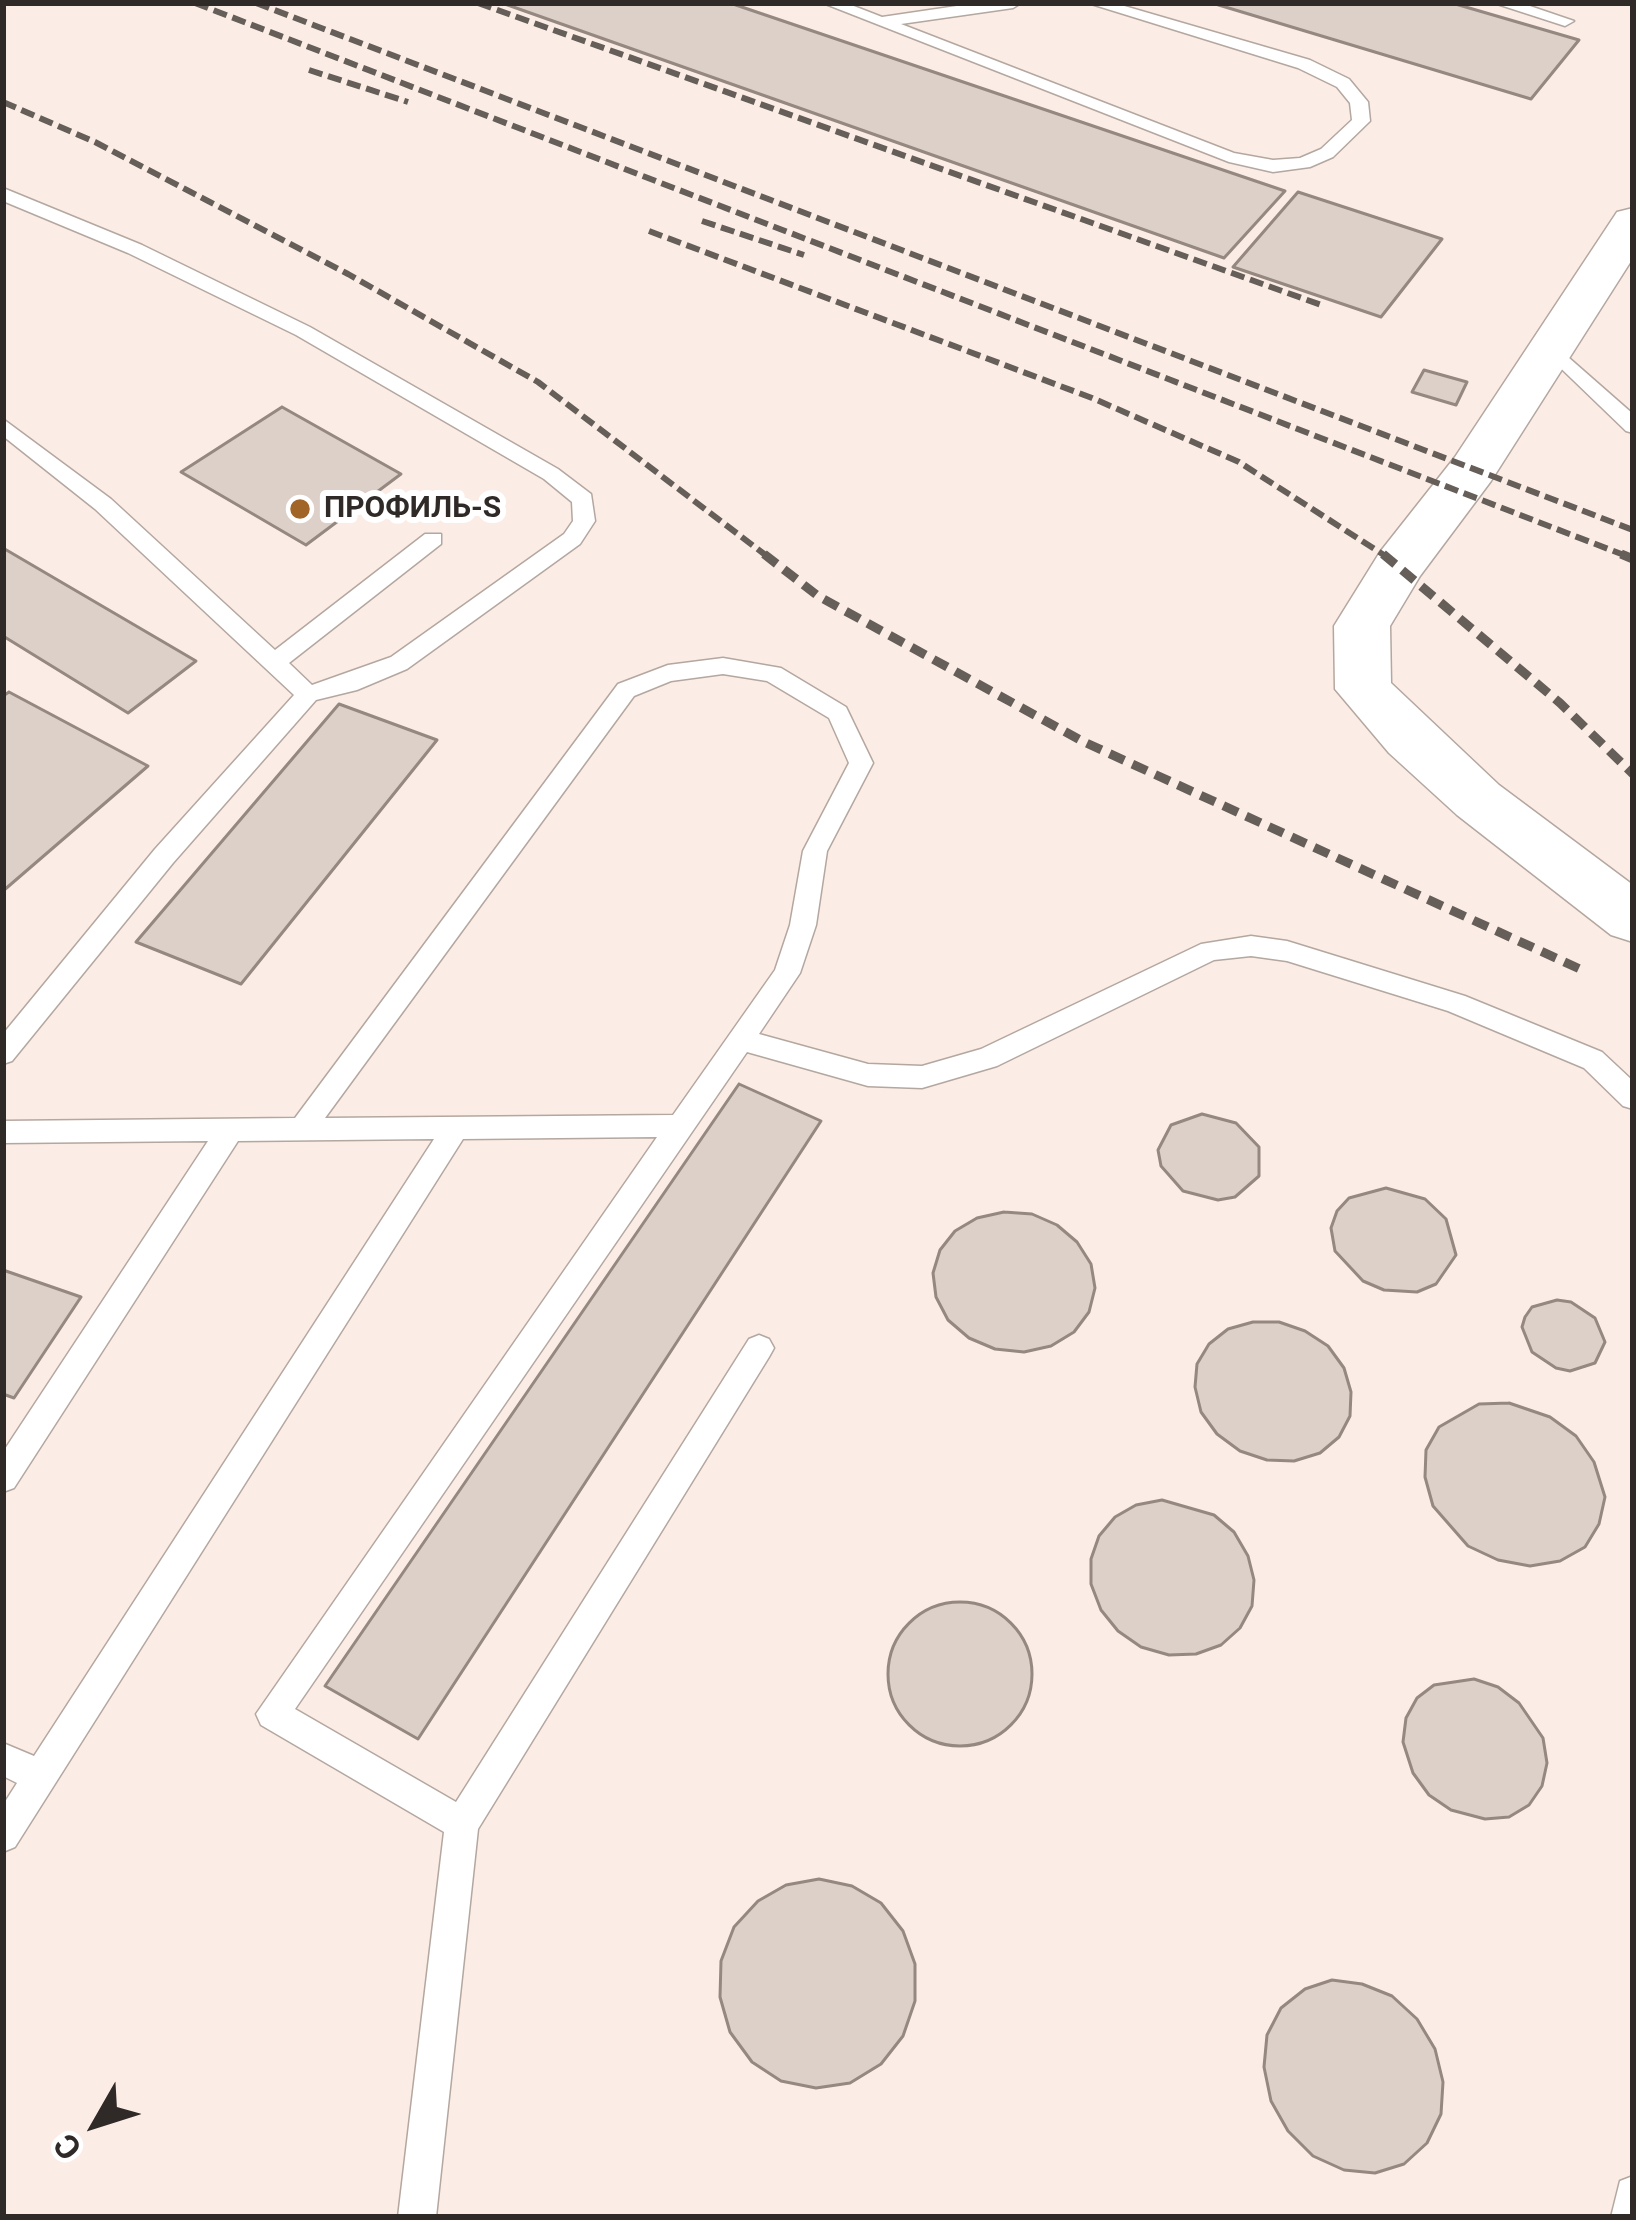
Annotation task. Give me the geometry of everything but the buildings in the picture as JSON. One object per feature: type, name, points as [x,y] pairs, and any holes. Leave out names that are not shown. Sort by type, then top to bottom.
[{"type":"main road","points":[[1633,222],[1473,470],[1399,565],[1362,626],[1363,689],[1478,800],[1633,918]]},
{"type":"lane","points":[[831,3],[1229,157],[1274,166],[1304,163],[1327,153],[1361,122],[1359,102],[1343,83],[1304,64],[1096,3]]},
{"type":"lane","points":[[880,22],[1013,3]]},
{"type":"lane","points":[[1502,3],[1565,21]]},
{"type":"lane","points":[[3,194],[135,249],[267,312],[551,474],[583,499],[584,521],[572,539],[426,646],[375,675],[308,694],[164,856],[3,1053]]},
{"type":"lane","points":[[1552,349],[1633,426]]},
{"type":"lane","points":[[3,426],[103,504],[308,694]]},
{"type":"lane","points":[[273,663],[433,539]]},
{"type":"lane","points":[[302,1129],[626,690],[668,673],[723,666],[773,674],[838,713],[861,763],[815,851],[797,952],[682,1126],[272,1714],[462,1824]]},
{"type":"lane","points":[[741,1040],[868,1075],[922,1077],[988,1058],[1210,951],[1251,946],[1287,951],[1456,1003],[1594,1060],[1633,1098]]},
{"type":"lane","points":[[3,1835],[457,1126]]},
{"type":"lane","points":[[8,1138],[231,1130],[682,1126]]},
{"type":"lane","points":[[3,1478],[231,1130]]},
{"type":"lane","points":[[417,2217],[462,1824],[759,1348]]},
{"type":"lane","points":[[3,1759],[40,1776]]},
{"type":"lane","points":[[1630,2217],[1633,2194]]},
{"type":"railway","points":[[195,3],[1629,557]]},
{"type":"railway","points":[[256,3],[1633,530]]},
{"type":"railway","points":[[478,3],[1324,306]]},
{"type":"railway","points":[[309,70],[408,102]]},
{"type":"railway","points":[[3,102],[95,142],[348,274],[538,382],[768,557]]},
{"type":"railway","points":[[702,221],[804,255]]},
{"type":"railway","points":[[649,231],[1092,398],[1239,462],[1385,556]]},
{"type":"railway","points":[[764,554],[818,596],[1082,741],[1582,970]]},
{"type":"railway","points":[[1621,554],[1633,559]]},
{"type":"railway","points":[[1385,556],[1560,703],[1633,774]]},
{"type":"place","name":"ПРОФИЛЬ-S","points":[[300,509]]}]
